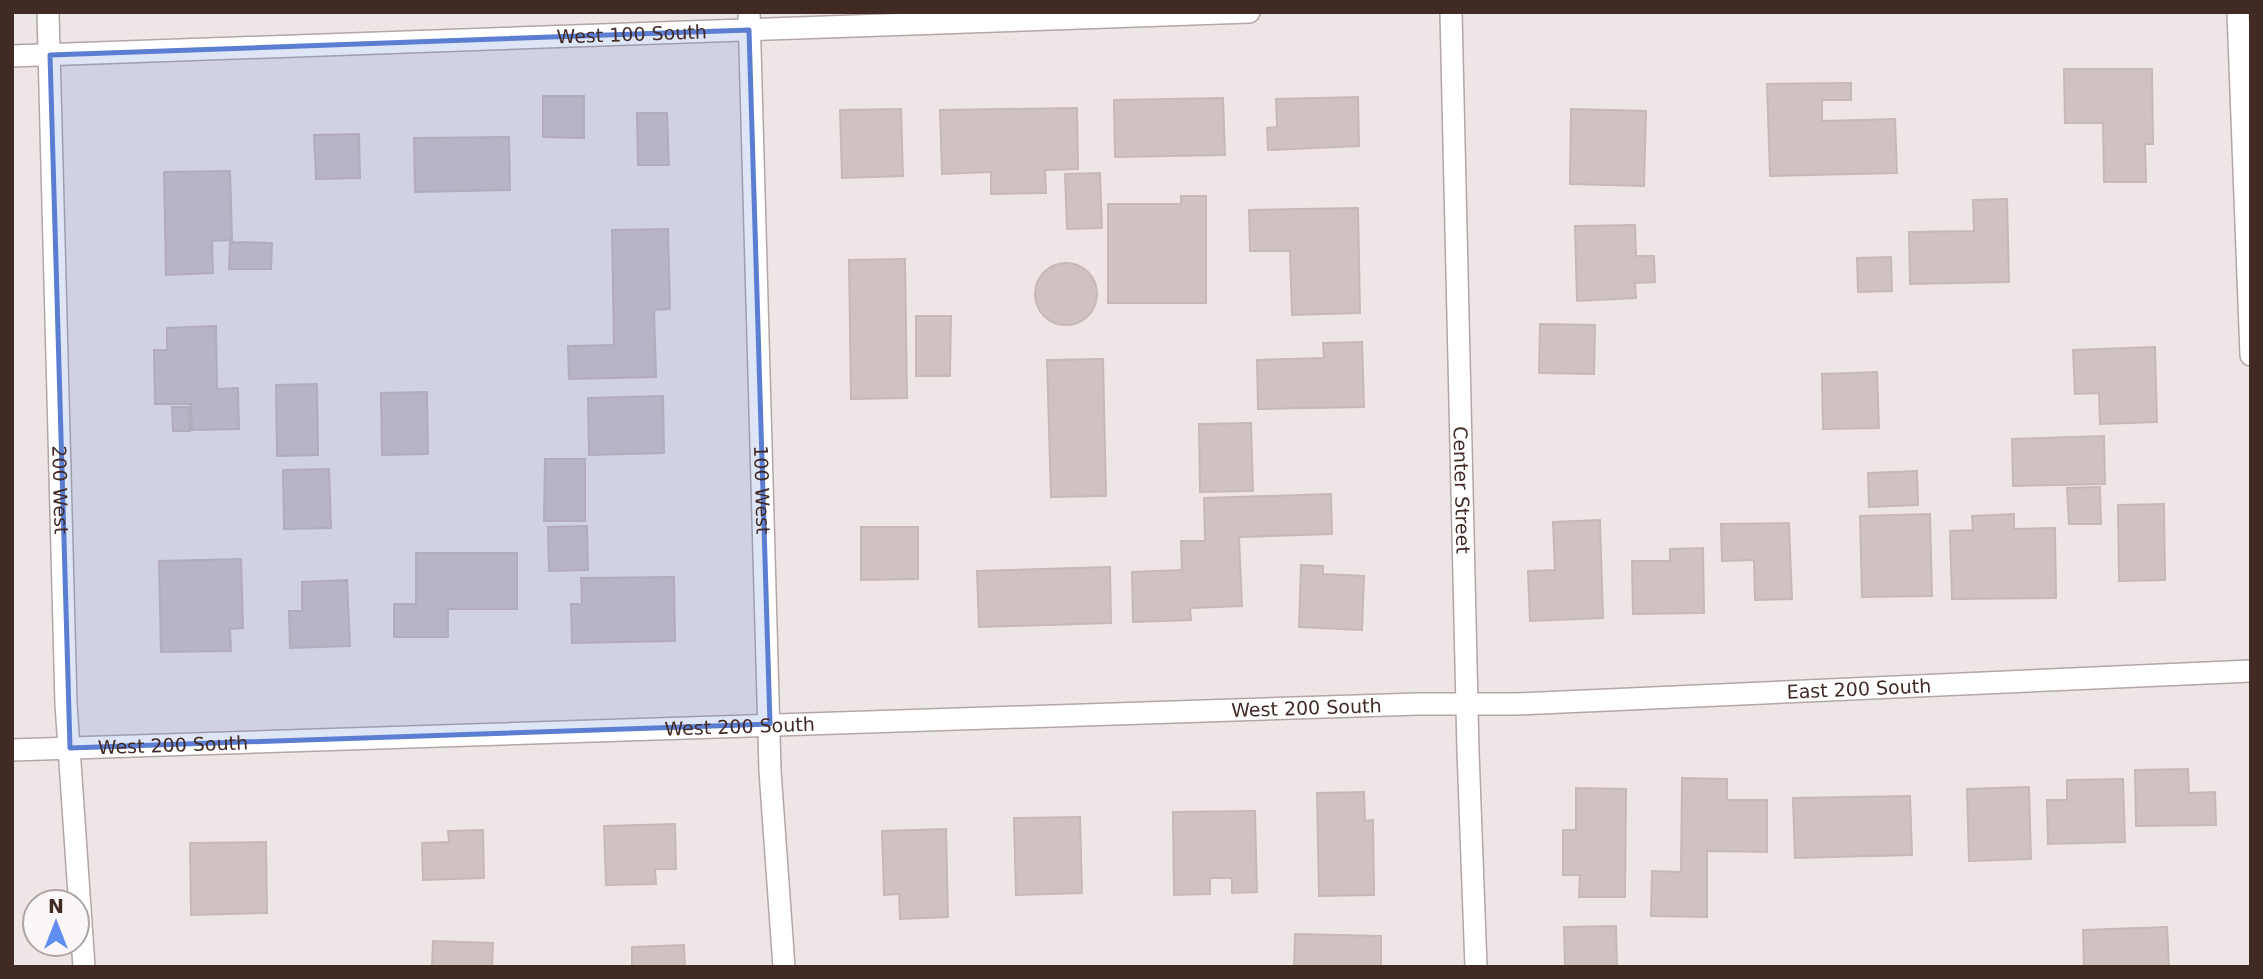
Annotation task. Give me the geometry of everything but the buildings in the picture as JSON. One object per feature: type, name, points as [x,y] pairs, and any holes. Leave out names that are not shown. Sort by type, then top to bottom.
[{"type":"street","name":"200 West","points":[[48,12],[66,704],[84,967]]},
{"type":"street","name":"West 100 South","points":[[12,56],[749,21],[1249,12]]},
{"type":"street","name":"Center Street","points":[[1451,12],[1476,967]]},
{"type":"street","points":[[2238,12],[2251,355]]},
{"type":"street","name":"100 West","points":[[749,21],[771,771],[784,967]]},
{"type":"street","name":"East 200 South","points":[[1468,704],[2251,671]]},
{"type":"street","name":"West 200 South","points":[[12,750],[1468,704]]},
{"type":"highlighted area","points":[[749,30],[770,724],[70,748],[50,55]]}]
